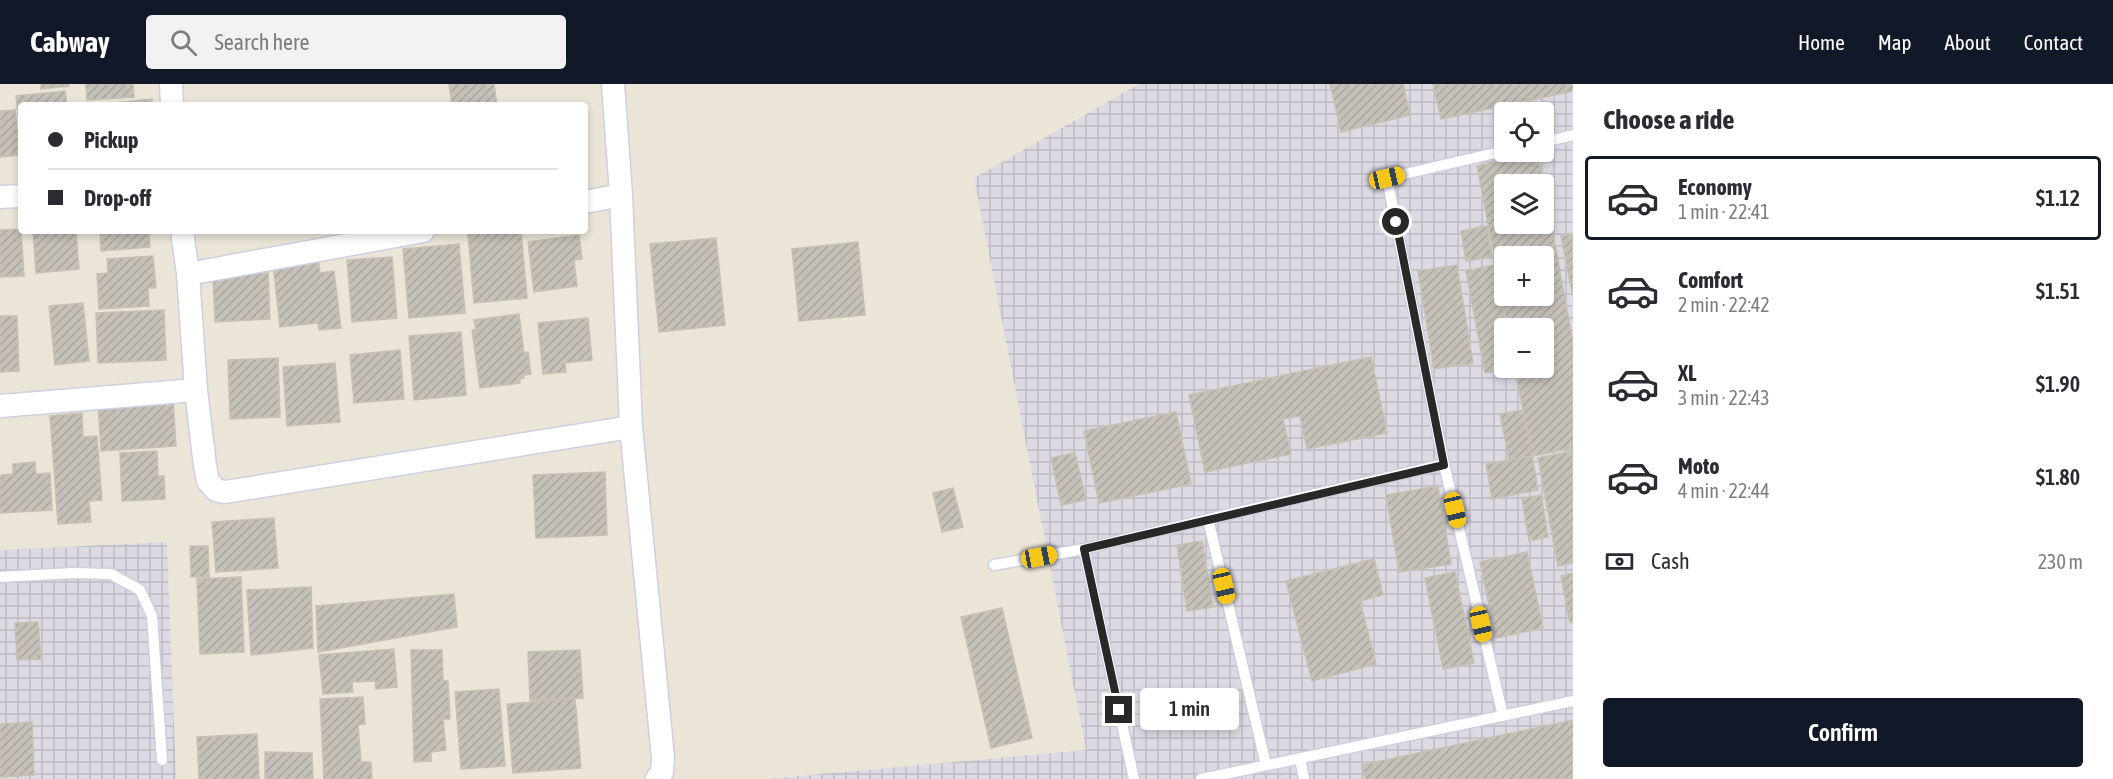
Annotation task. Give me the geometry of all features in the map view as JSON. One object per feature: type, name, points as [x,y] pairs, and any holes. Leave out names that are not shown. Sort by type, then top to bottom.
[{"type":"street","points":[[171,84],[172,102]]},
{"type":"street","points":[[613,84],[621,195],[631,427],[663,758],[662,772],[657,779]]},
{"type":"street","points":[[0,197],[18,195]]},
{"type":"street","points":[[588,201],[621,195]]},
{"type":"street","points":[[182,234],[188,274],[196,390],[208,481],[216,490],[225,492],[631,427]]},
{"type":"street","points":[[188,274],[407,234]]},
{"type":"street","points":[[0,406],[196,390]]},
{"type":"lane","points":[[1554,140],[1573,135]]},
{"type":"lane","points":[[1494,153],[1387,178],[1444,465],[1503,716]]},
{"type":"lane","points":[[994,565],[1084,549],[1444,465]]},
{"type":"lane","points":[[1208,519],[1266,765]]},
{"type":"lane","points":[[1084,549],[1134,779]]},
{"type":"lane","points":[[0,577],[73,573],[111,574],[140,590],[152,616],[162,760]]},
{"type":"lane","points":[[1202,779],[1573,701]]},
{"type":"lane","points":[[1300,758],[1304,779]]},
{"type":"shaded area","points":[[1139,84],[1573,84],[1573,779],[766,779],[1086,750],[974,178]]},
{"type":"shaded area","points":[[167,542],[176,779],[0,779],[0,550]]},
{"type":"building","points":[[41,84],[68,84],[69,86],[41,89]]},
{"type":"building","points":[[86,84],[133,84],[134,97],[87,100]]},
{"type":"building","points":[[449,84],[494,84],[497,102],[452,102]]},
{"type":"building","points":[[1330,84],[1403,84],[1410,115],[1341,132]]},
{"type":"building","points":[[1433,84],[1573,84],[1573,91],[1521,102],[1494,102],[1494,108],[1441,119]]},
{"type":"building","points":[[65,91],[67,102],[18,102],[18,114],[16,96]]},
{"type":"building","points":[[152,99],[152,102],[124,102]]},
{"type":"building","points":[[15,110],[18,155],[0,157],[0,111]]},
{"type":"building","points":[[1497,162],[1539,162],[1541,174],[1494,174],[1494,234],[1553,234],[1573,342],[1573,448],[1532,456],[1517,378],[1554,378],[1554,318],[1506,318],[1504,306],[1554,306],[1554,246],[1494,246],[1494,255],[1477,166]]},
{"type":"building","points":[[1487,226],[1492,257],[1466,261],[1461,231]]},
{"type":"building","points":[[18,229],[18,234],[21,234],[24,276],[0,277],[0,230]]},
{"type":"building","points":[[33,234],[76,234],[79,269],[36,273]]},
{"type":"building","points":[[100,234],[149,234],[150,247],[101,251]]},
{"type":"building","points":[[521,234],[527,298],[474,303],[468,235]]},
{"type":"building","points":[[1573,234],[1573,297],[1561,236]]},
{"type":"building","points":[[579,235],[582,259],[574,260],[577,286],[534,292],[528,242]]},
{"type":"building","points":[[716,238],[725,325],[659,332],[650,244]]},
{"type":"building","points":[[858,242],[865,315],[799,321],[792,249]]},
{"type":"building","points":[[459,244],[465,313],[409,318],[403,249]]},
{"type":"building","points":[[153,256],[156,288],[148,288],[149,306],[99,309],[97,274],[108,273],[107,259]]},
{"type":"building","points":[[392,257],[397,318],[352,322],[347,260]]},
{"type":"building","points":[[318,259],[320,273],[334,271],[341,328],[319,330],[318,323],[280,327],[273,264]]},
{"type":"building","points":[[1457,265],[1473,363],[1434,369],[1418,271]]},
{"type":"building","points":[[1494,265],[1494,306],[1502,306],[1504,318],[1494,318],[1494,371],[1485,373],[1466,271]]},
{"type":"building","points":[[268,272],[270,319],[215,322],[213,275]]},
{"type":"building","points":[[83,303],[89,361],[55,365],[49,306]]},
{"type":"building","points":[[164,310],[166,360],[98,363],[96,313]]},
{"type":"building","points":[[519,314],[524,353],[528,352],[531,374],[523,375],[524,378],[520,379],[520,383],[480,388],[472,330],[476,329],[474,320]]},
{"type":"building","points":[[0,316],[17,316],[19,371],[0,372]]},
{"type":"building","points":[[588,318],[592,360],[565,363],[566,372],[543,374],[538,323]]},
{"type":"building","points":[[461,332],[466,395],[414,400],[409,336]]},
{"type":"building","points":[[400,350],[404,399],[354,403],[350,355]]},
{"type":"building","points":[[1371,357],[1387,433],[1307,449],[1300,416],[1283,419],[1291,454],[1205,472],[1189,395]]},
{"type":"building","points":[[278,358],[280,417],[230,419],[228,360]]},
{"type":"building","points":[[335,363],[340,422],[287,426],[283,367]]},
{"type":"building","points":[[173,399],[176,446],[101,451],[98,403]]},
{"type":"building","points":[[1523,410],[1532,456],[1509,460],[1500,414]]},
{"type":"building","points":[[1176,412],[1191,484],[1099,503],[1084,431]]},
{"type":"building","points":[[82,413],[83,437],[97,436],[102,500],[89,501],[91,522],[58,524],[50,416]]},
{"type":"building","points":[[157,451],[158,476],[164,476],[165,499],[122,501],[120,453]]},
{"type":"building","points":[[1573,451],[1573,563],[1558,566],[1538,458]]},
{"type":"building","points":[[1075,453],[1086,500],[1061,505],[1051,458]]},
{"type":"building","points":[[1532,456],[1538,490],[1492,499],[1486,464]]},
{"type":"building","points":[[35,462],[36,474],[50,473],[52,510],[0,513],[0,475],[13,474],[13,464]]},
{"type":"building","points":[[605,472],[607,535],[536,538],[533,475]]},
{"type":"building","points":[[1438,486],[1451,564],[1399,572],[1386,495]]},
{"type":"building","points":[[953,488],[963,527],[942,532],[933,493]]},
{"type":"building","points":[[1541,495],[1548,537],[1529,541],[1522,498]]},
{"type":"building","points":[[274,518],[278,568],[216,572],[212,522]]},
{"type":"building","points":[[1202,541],[1213,607],[1187,611],[1177,545]]},
{"type":"building","points":[[190,546],[208,546],[209,577],[191,577]]},
{"type":"building","points":[[1527,552],[1543,628],[1496,638],[1480,562]]},
{"type":"building","points":[[1374,559],[1383,595],[1360,601],[1376,664],[1312,681],[1286,581]]},
{"type":"building","points":[[1455,572],[1474,663],[1443,669],[1425,578]]},
{"type":"building","points":[[1573,573],[1573,622],[1570,623],[1561,576]]},
{"type":"building","points":[[241,577],[244,652],[200,654],[197,579]]},
{"type":"building","points":[[311,587],[313,648],[251,655],[247,590]]},
{"type":"building","points":[[454,594],[457,627],[318,652],[316,606]]},
{"type":"building","points":[[1002,608],[1032,738],[991,748],[961,617]]},
{"type":"building","points":[[38,622],[41,659],[17,660],[15,623]]},
{"type":"building","points":[[394,649],[397,687],[376,689],[375,681],[352,682],[353,692],[323,694],[319,655]]},
{"type":"building","points":[[411,650],[442,650],[443,680],[448,681],[450,719],[443,719],[446,750],[431,752],[431,761],[414,762]]},
{"type":"building","points":[[580,650],[583,698],[530,700],[528,652]]},
{"type":"building","points":[[499,689],[505,766],[461,769],[455,692]]},
{"type":"building","points":[[363,697],[365,724],[358,725],[361,762],[371,762],[372,779],[324,779],[320,699]]},
{"type":"building","points":[[575,698],[581,768],[513,773],[507,704]]},
{"type":"building","points":[[1573,720],[1573,779],[1365,779],[1362,765]]},
{"type":"building","points":[[32,722],[34,775],[0,777],[0,724]]},
{"type":"building","points":[[257,734],[259,779],[199,779],[197,737]]},
{"type":"building","points":[[265,752],[312,753],[313,779],[265,779]]},
{"type":"route","points":[[1119,710],[1084,549],[1444,465],[1396,222]]}]
